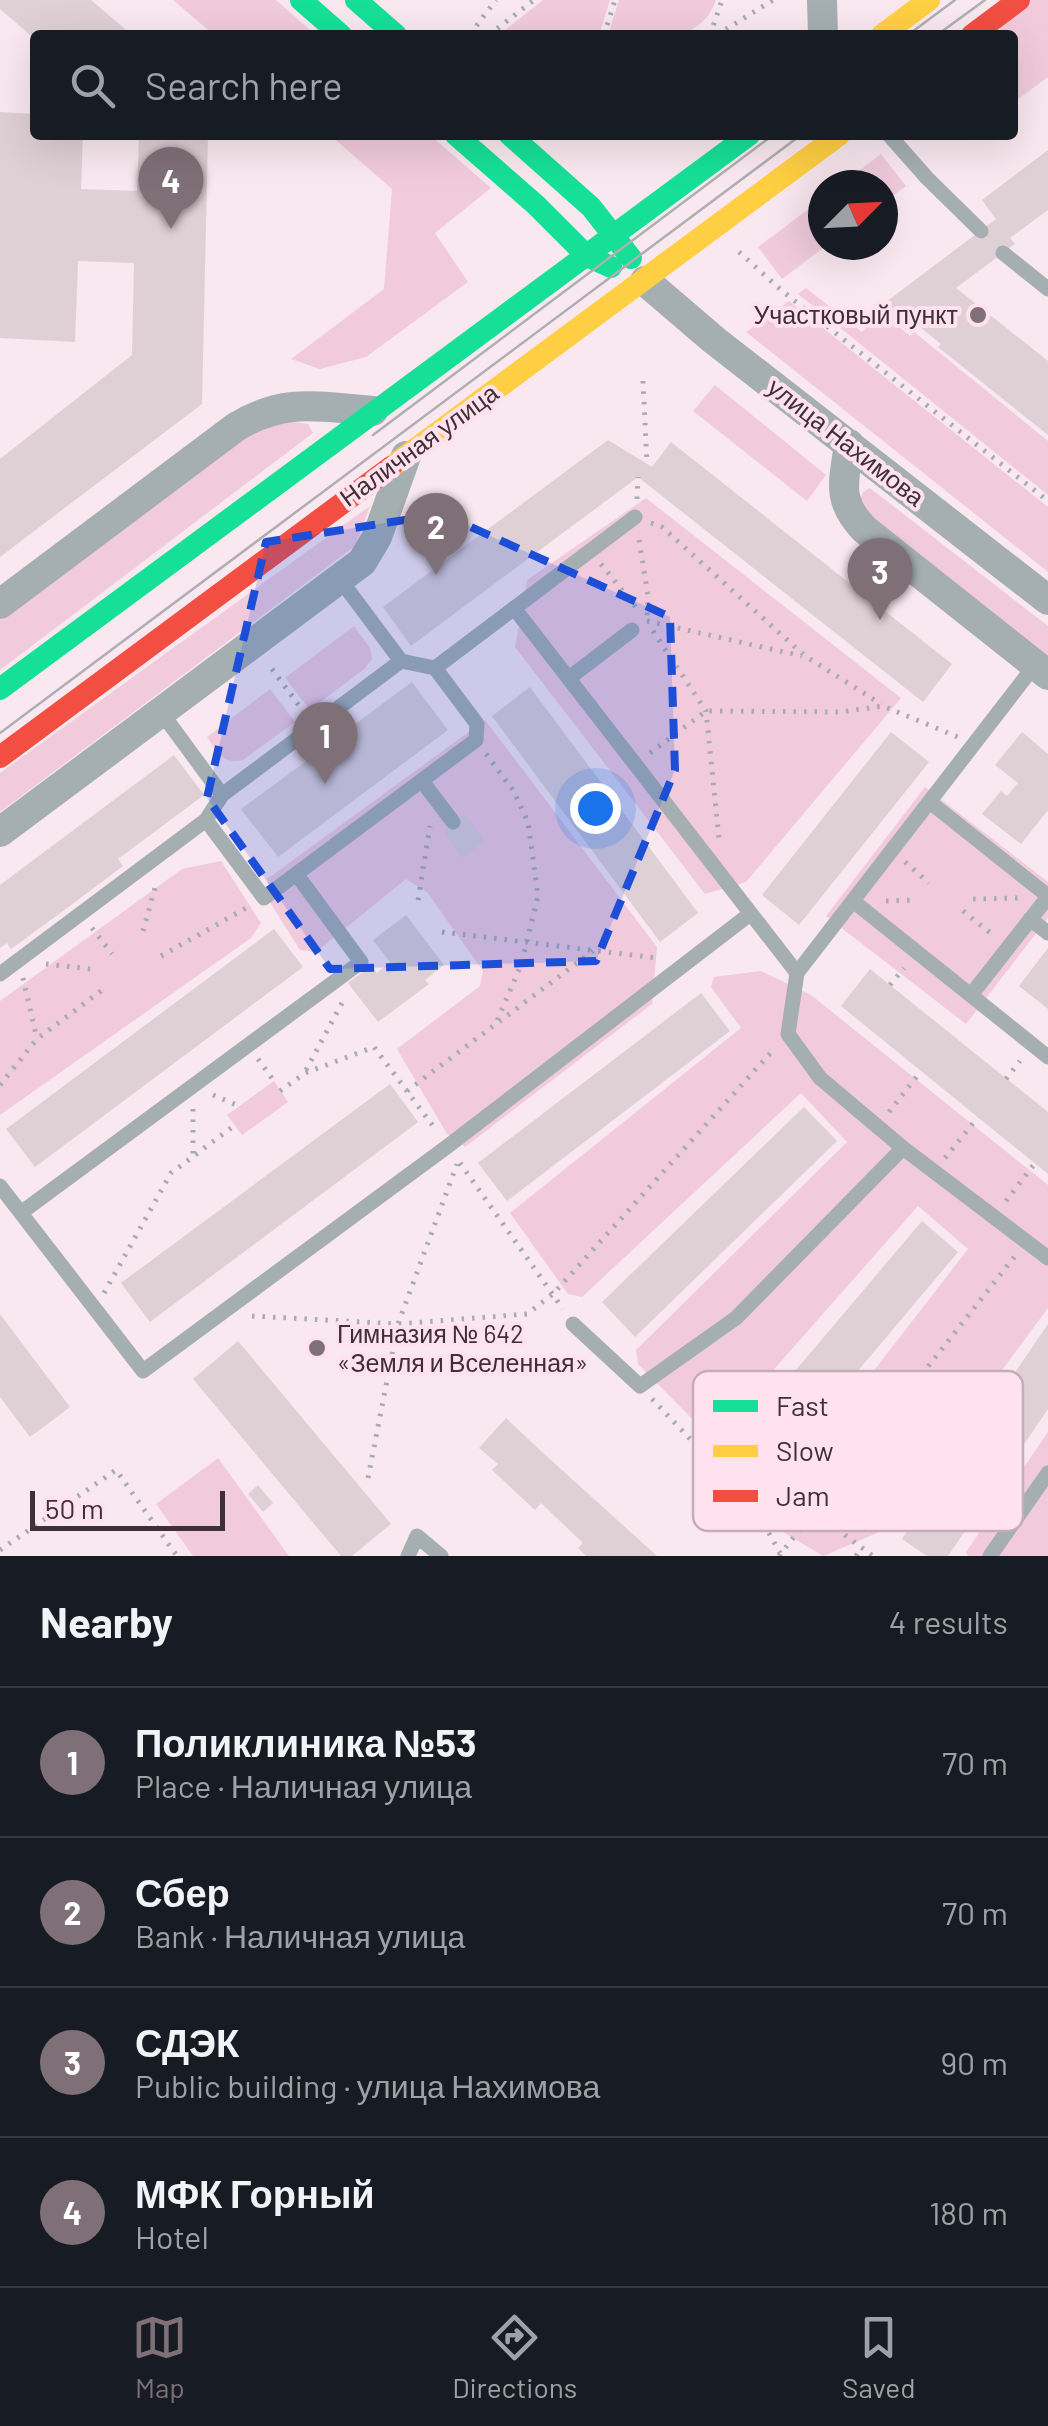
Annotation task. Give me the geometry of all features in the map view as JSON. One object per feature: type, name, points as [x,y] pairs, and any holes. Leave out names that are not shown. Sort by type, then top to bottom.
[{"type":"main road","points":[[301,0],[335,30]]},
{"type":"main road","points":[[356,0],[390,30]]},
{"type":"main road","points":[[889,30],[929,0]]},
{"type":"main road","points":[[979,30],[1019,0]]},
{"type":"main road","name":"улица Нахимова","points":[[462,140],[536,205],[586,256],[645,282]]},
{"type":"main road","name":"улица Нахимова","points":[[515,140],[616,234],[645,282]]},
{"type":"main road","points":[[0,689],[742,140]]},
{"type":"main road","name":"Наличная улица","points":[[0,757],[832,140]]},
{"type":"street","points":[[822,0],[823,30]]},
{"type":"street","name":"улица Нахимова","points":[[645,282],[1048,600]]},
{"type":"street","points":[[0,604],[261,412],[288,405],[374,411]]},
{"type":"street","points":[[849,444],[842,492],[848,512],[864,529],[1042,670]]},
{"type":"street","points":[[0,832],[362,562],[378,537],[406,454]]},
{"type":"lane","points":[[893,140],[926,178],[981,230]]},
{"type":"lane","points":[[1003,253],[1044,279]]},
{"type":"lane","points":[[435,668],[635,517]]},
{"type":"lane","points":[[206,820],[264,898],[476,740],[477,724],[435,668],[402,661],[339,578]]},
{"type":"lane","points":[[514,608],[797,973]]},
{"type":"lane","points":[[569,678],[632,630]]},
{"type":"lane","points":[[0,974],[206,820],[222,795],[402,661]]},
{"type":"lane","points":[[1042,670],[974,744],[797,973],[788,1034],[820,1078],[903,1148],[1048,1258]]},
{"type":"lane","points":[[161,712],[222,795]]},
{"type":"lane","points":[[422,781],[452,822]]},
{"type":"lane","points":[[931,803],[1047,897],[972,995]]},
{"type":"lane","points":[[22,1212],[361,962],[298,875]]},
{"type":"lane","points":[[853,901],[1048,1056]]},
{"type":"lane","points":[[0,1186],[143,1370],[448,1146],[750,914]]},
{"type":"lane","points":[[1030,919],[1048,933]]},
{"type":"lane","points":[[573,1324],[640,1386],[736,1318],[903,1148]]},
{"type":"lane","points":[[1023,1512],[1048,1473]]},
{"type":"lane","points":[[995,1555],[1011,1531]]},
{"type":"lane","points":[[408,1556],[417,1536],[441,1556]]},
{"type":"path","points":[[473,30],[496,0]]},
{"type":"path","points":[[495,30],[534,0]]},
{"type":"path","points":[[606,30],[615,0]]},
{"type":"path","points":[[715,30],[722,0]]},
{"type":"path","points":[[722,30],[773,0]]},
{"type":"path","points":[[732,246],[781,290],[1048,501]]},
{"type":"path","points":[[643,381],[647,464]]},
{"type":"path","points":[[647,621],[648,595],[635,517],[662,527],[805,656],[883,706],[974,744]]},
{"type":"path","points":[[590,550],[647,621],[706,711],[724,878]]},
{"type":"path","points":[[647,621],[805,656]]},
{"type":"path","points":[[272,669],[314,727]]},
{"type":"path","points":[[635,764],[706,711],[840,712],[883,706]]},
{"type":"path","points":[[476,740],[513,790],[528,822],[538,896],[522,965],[495,1026]]},
{"type":"path","points":[[418,900],[435,799]]},
{"type":"path","points":[[143,932],[166,849]]},
{"type":"path","points":[[892,852],[929,883]]},
{"type":"path","points":[[973,899],[1047,897]]},
{"type":"path","points":[[161,956],[264,898]]},
{"type":"path","points":[[964,911],[1008,948]]},
{"type":"path","points":[[81,913],[112,954]]},
{"type":"path","points":[[442,932],[687,962]]},
{"type":"path","points":[[408,1091],[595,949]]},
{"type":"path","points":[[38,1038],[18,960],[91,969]]},
{"type":"path","points":[[0,1086],[38,1038],[105,988]]},
{"type":"path","points":[[305,1073],[342,1003]]},
{"type":"path","points":[[234,1315],[398,1324],[528,1314],[553,1294],[788,1034]]},
{"type":"path","points":[[280,1091],[305,1073],[374,1047],[448,1146]]},
{"type":"path","points":[[878,1126],[921,1071]]},
{"type":"path","points":[[193,1086],[193,1156]]},
{"type":"path","points":[[934,1172],[978,1117]]},
{"type":"path","points":[[96,1308],[170,1173],[234,1125]]},
{"type":"path","points":[[368,1478],[398,1324],[458,1160],[573,1324]]},
{"type":"path","points":[[994,1217],[1034,1164]]},
{"type":"path","points":[[925,1371],[1026,1242]]},
{"type":"path","points":[[640,1386],[693,1440]]},
{"type":"path","points":[[0,1550],[116,1470],[176,1556]]},
{"type":"path","points":[[767,1531],[780,1555],[799,1531]]},
{"type":"path","points":[[840,1531],[873,1556]]},
{"type":"path","points":[[856,1556],[861,1547]]},
{"type":"highlighted area","points":[[442,514],[670,617],[675,770],[596,961],[330,969],[207,798],[266,542]]},
{"type":"shaded area","points":[[173,0],[276,0],[310,30],[208,30]]},
{"type":"shaded area","points":[[543,0],[610,0],[601,30],[505,30]]},
{"type":"shaded area","points":[[619,0],[716,0],[708,15],[689,30],[610,30]]},
{"type":"shaded area","points":[[1032,0],[1048,0],[1048,77],[1018,99],[1018,30],[991,30]]},
{"type":"shaded area","points":[[336,140],[436,140],[491,188],[435,233],[468,282],[366,357],[320,369],[291,359],[384,289],[392,189]]},
{"type":"shaded area","points":[[881,154],[894,170],[860,170]]},
{"type":"shaded area","points":[[898,176],[906,186],[898,192]]},
{"type":"shaded area","points":[[808,209],[808,259],[782,279],[758,247]]},
{"type":"shaded area","points":[[806,288],[862,332],[880,311],[910,336],[914,332],[1048,441],[1048,495],[798,294]]},
{"type":"shaded area","points":[[789,301],[1048,507],[1048,572],[746,332]]},
{"type":"shaded area","points":[[715,385],[826,475],[807,501],[693,411]]},
{"type":"shaded area","points":[[286,421],[308,424],[313,433],[0,670],[0,620],[250,432]]},
{"type":"shaded area","points":[[870,488],[1048,626],[1048,658],[873,518],[861,498]]},
{"type":"shaded area","points":[[646,498],[901,698],[746,882],[705,894],[515,647],[527,580]]},
{"type":"shaded area","points":[[370,506],[355,546],[0,812],[0,773]]},
{"type":"shaded area","points":[[354,626],[370,648],[372,659],[310,710],[285,678]]},
{"type":"shaded area","points":[[270,689],[295,722],[243,760],[225,759],[207,737]]},
{"type":"shaded area","points":[[485,720],[657,947],[652,1004],[465,1147],[447,1134],[397,1049],[480,986],[483,971],[427,892],[406,879],[316,952],[300,950],[271,904],[267,879]]},
{"type":"shaded area","points":[[925,787],[1048,882],[1048,918],[966,1024],[826,916]]},
{"type":"shaded area","points":[[221,861],[261,923],[251,938],[0,1115],[0,1001],[182,869]]},
{"type":"shaded area","points":[[761,971],[811,995],[1048,1185],[1048,1308],[1001,1371],[874,1371],[968,1249],[918,1206],[773,1371],[693,1371],[693,1420],[638,1364],[636,1350],[847,1142],[801,1093],[582,1297],[568,1294],[510,1213],[741,1028],[711,987],[714,977]]},
{"type":"shaded area","points":[[274,1081],[288,1102],[242,1135],[227,1115]]},
{"type":"shaded area","points":[[1048,1432],[1048,1556],[968,1556],[966,1552],[980,1531],[1023,1531],[1023,1469]]},
{"type":"shaded area","points":[[218,1458],[289,1556],[193,1556],[156,1504]]},
{"type":"shaded area","points":[[781,1531],[882,1531],[823,1556]]},
{"type":"building","points":[[0,0],[91,0],[126,30],[30,30],[30,35],[0,9]]},
{"type":"building","points":[[0,112],[30,114],[30,140],[83,140],[81,189],[137,191],[139,140],[208,140],[202,404],[0,557],[0,459],[132,355],[134,263],[78,261],[75,342],[0,338]]},
{"type":"building","points":[[1048,150],[1048,210],[1010,238],[1015,244],[956,288],[1048,361],[1048,435],[938,347],[941,344],[915,323],[908,331],[878,308],[996,219],[982,200]]},
{"type":"building","points":[[608,440],[652,467],[671,442],[952,664],[923,702],[638,477],[411,646],[383,607]]},
{"type":"building","points":[[412,682],[448,730],[278,857],[241,809],[309,759],[305,755],[341,728],[343,733]]},
{"type":"building","points":[[530,687],[698,913],[660,942],[492,716]]},
{"type":"building","points":[[891,732],[929,762],[799,925],[762,895]]},
{"type":"building","points":[[1022,732],[1048,754],[1048,810],[1021,844],[982,814],[1001,791],[1007,796],[1018,783],[995,765]]},
{"type":"building","points":[[174,755],[204,795],[118,859],[123,866],[67,908],[11,949],[7,943],[0,948],[0,885]]},
{"type":"building","points":[[465,815],[485,841],[462,858],[443,832]]},
{"type":"building","points":[[406,915],[444,965],[425,980],[429,984],[378,1022],[348,983],[371,966],[377,973],[390,962],[373,940]]},
{"type":"building","points":[[274,929],[303,967],[35,1167],[6,1129]]},
{"type":"building","points":[[1048,948],[1048,1009],[1019,986]]},
{"type":"building","points":[[870,969],[1048,1112],[1048,1174],[841,1006]]},
{"type":"building","points":[[701,993],[730,1031],[507,1201],[478,1163]]},
{"type":"building","points":[[390,1084],[418,1122],[150,1322],[121,1283]]},
{"type":"building","points":[[804,1107],[837,1141],[635,1337],[602,1302]]},
{"type":"building","points":[[922,1221],[958,1252],[858,1371],[795,1371]]},
{"type":"building","points":[[0,1314],[70,1407],[30,1437],[0,1397]]},
{"type":"building","points":[[1048,1324],[1048,1409],[1023,1446],[1023,1371],[1016,1371]]},
{"type":"building","points":[[238,1341],[391,1524],[352,1556],[341,1556],[193,1379]]},
{"type":"building","points":[[506,1418],[657,1556],[586,1556],[578,1548],[583,1543],[541,1503],[535,1510],[492,1470],[498,1464],[479,1448]]},
{"type":"building","points":[[258,1485],[273,1503],[263,1512],[248,1494]]},
{"type":"building","points":[[907,1531],[965,1531],[948,1556],[927,1556],[902,1539]]},
{"type":"tram line","points":[[915,30],[955,0]]},
{"type":"tram line","points":[[944,30],[985,0]]},
{"type":"tram line","points":[[373,435],[766,140]]},
{"type":"tram line","points":[[0,733],[794,140]]},
{"type":"traffic: fast","points":[[301,0],[335,30]]},
{"type":"traffic: fast","points":[[356,0],[390,30]]},
{"type":"traffic: fast","points":[[462,140],[587,256],[611,267]]},
{"type":"traffic: fast","points":[[516,140],[591,207],[631,258]]},
{"type":"traffic: fast","points":[[0,689],[742,140]]},
{"type":"traffic: slow","points":[[889,30],[929,0]]},
{"type":"traffic: slow","points":[[391,467],[832,140]]},
{"type":"traffic: jam","points":[[979,30],[1019,0]]},
{"type":"traffic: jam","points":[[0,757],[391,467]]},
{"type":"place","name":"МФК Горный","points":[[171,229]]},
{"type":"place","name":"Участковый пункт","points":[[978,315]]},
{"type":"place","name":"Сбер","points":[[436,575]]},
{"type":"place","name":"СДЭК","points":[[880,620]]},
{"type":"place","name":"Поликлиника №53","points":[[325,784]]},
{"type":"place","name":"Гимназия № 642 «Земля и Вселенная»","points":[[317,1348]]}]
